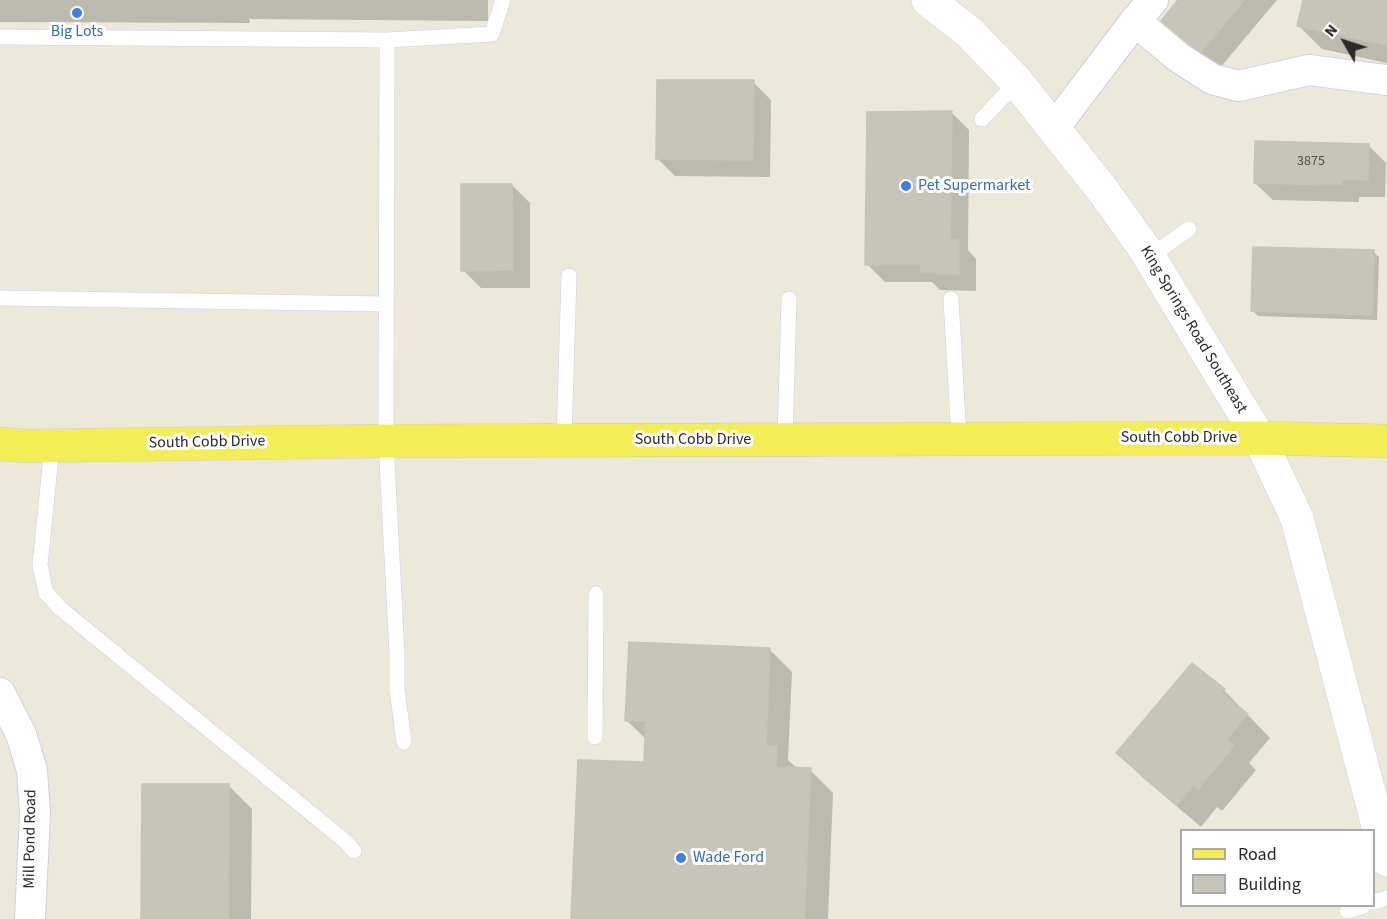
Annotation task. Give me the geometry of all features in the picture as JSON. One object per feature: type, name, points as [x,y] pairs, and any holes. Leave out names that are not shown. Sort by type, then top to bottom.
[{"type":"main road","name":"South Cobb Drive","points":[[19,449],[386,441],[1259,438],[1387,441]]},
{"type":"street","name":"King Springs Road Southeast","points":[[928,0],[970,33],[1017,82],[1104,192],[1149,257],[1259,438],[1298,518],[1387,860]]},
{"type":"street","points":[[1054,128],[1144,10],[1178,57],[1212,79],[1238,86],[1309,70],[1387,80]]},
{"type":"street","name":"Mill Pond Road","points":[[0,693],[21,734],[32,770],[35,813],[30,919]]},
{"type":"lane","points":[[0,37],[387,40],[492,34],[503,0]]},
{"type":"lane","points":[[387,40],[386,441],[397,689],[404,742]]},
{"type":"lane","points":[[982,118],[1017,82]]},
{"type":"lane","points":[[1149,257],[1188,229]]},
{"type":"lane","points":[[564,440],[569,276]]},
{"type":"lane","points":[[0,298],[386,304]]},
{"type":"lane","points":[[785,440],[789,299]]},
{"type":"lane","points":[[951,299],[959,439]]},
{"type":"lane","points":[[19,449],[46,593],[61,609],[345,841],[354,851]]},
{"type":"lane","points":[[595,738],[596,594]]},
{"type":"lane","points":[[1347,911],[1361,907]]},
{"type":"building","points":[[1178,0],[1244,0],[1201,52],[1161,21]]},
{"type":"building","points":[[1303,0],[1387,0],[1387,45],[1297,26]]},
{"type":"building","points":[[657,80],[754,80],[753,160],[656,159]]},
{"type":"building","points":[[952,111],[950,239],[959,239],[959,274],[921,273],[921,265],[865,265],[867,112]]},
{"type":"building","points":[[1255,141],[1369,144],[1368,180],[1342,179],[1342,185],[1254,183]]},
{"type":"building","points":[[461,184],[512,184],[513,270],[461,271]]},
{"type":"building","points":[[1253,247],[1374,250],[1372,315],[1251,311]]},
{"type":"building","points":[[629,642],[770,648],[766,746],[777,746],[776,767],[811,768],[804,919],[571,919],[578,760],[644,762],[646,721],[625,721]]},
{"type":"building","points":[[1192,663],[1225,689],[1221,692],[1248,714],[1226,740],[1234,746],[1198,789],[1193,785],[1177,805],[1116,753]]},
{"type":"building","points":[[142,784],[229,784],[228,919],[141,919]]},
{"type":"place","name":"Big Lots","points":[[77,13]]},
{"type":"place","name":"Pet Supermarket","points":[[906,186]]},
{"type":"place","name":"Wade Ford","points":[[681,858]]}]
